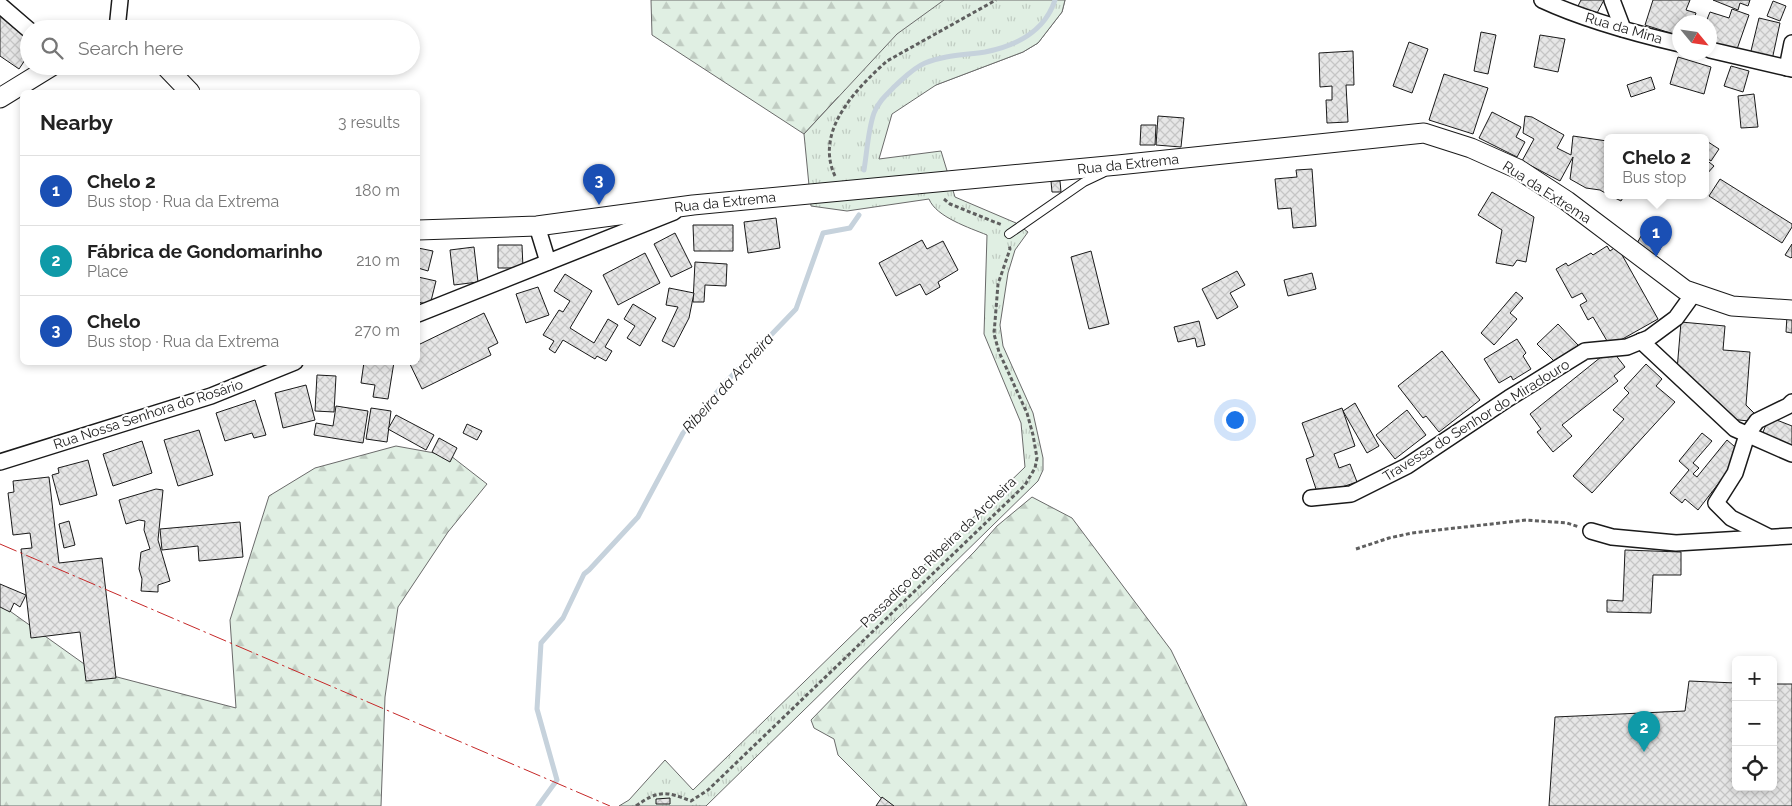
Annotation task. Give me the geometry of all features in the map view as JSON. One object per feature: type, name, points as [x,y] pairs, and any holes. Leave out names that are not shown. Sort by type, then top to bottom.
[{"type":"street","points":[[118,20],[120,0]]},
{"type":"street","name":"Rua da Mina","points":[[1542,0],[1567,12],[1672,42]]},
{"type":"street","points":[[1612,0],[1623,29]]},
{"type":"street","points":[[0,5],[20,22]]},
{"type":"street","points":[[1717,52],[1790,68],[1792,43]]},
{"type":"street","points":[[0,98],[37,75]]},
{"type":"street","points":[[174,75],[188,90]]},
{"type":"street","name":"Rua da Extrema","points":[[420,230],[537,226],[694,205],[1118,165],[1424,133],[1471,148],[1518,169],[1566,201],[1685,290],[1732,306],[1792,310]]},
{"type":"street","points":[[420,313],[694,205]]},
{"type":"street","points":[[537,226],[548,262]]},
{"type":"street","name":"Travessa do Senhor do Miradouro","points":[[1311,498],[1351,494],[1407,466],[1509,398],[1585,351],[1627,347],[1649,338],[1676,318],[1694,293]]},
{"type":"street","points":[[1641,341],[1735,429],[1792,454]]},
{"type":"street","name":"Rua Nossa Senhora do Rosário","points":[[0,462],[211,396],[288,365]]},
{"type":"street","points":[[1769,536],[1732,518],[1716,504],[1735,473],[1748,435],[1757,421],[1788,406],[1792,402]]},
{"type":"street","points":[[1591,531],[1612,537],[1676,543],[1792,536]]},
{"type":"lane","points":[[1009,234],[1084,182],[1118,165]]},
{"type":"path","points":[[840,182],[832,170],[829,156],[831,135],[838,116],[857,92],[887,61],[996,0]]},
{"type":"path","points":[[929,182],[931,189],[950,204],[1001,224],[1009,234]]},
{"type":"path","name":"Passadiço da Ribeira da Archeira","points":[[691,801],[708,790],[1024,485],[1031,476],[1037,458],[1033,435],[1027,413],[999,352],[994,334],[998,284],[1010,249],[1009,234]]},
{"type":"path","points":[[1356,549],[1389,538],[1412,534],[1526,520],[1567,523],[1591,531]]},
{"type":"path","points":[[636,806],[656,794],[667,792],[691,801],[688,806]]},
{"type":"green space","points":[[651,0],[1065,0],[1062,12],[1038,43],[1023,52],[933,86],[838,97],[804,134],[652,35]]},
{"type":"green space","points":[[944,0],[1065,0],[1062,12],[1038,43],[1023,52],[936,85],[892,114],[879,159],[941,151],[955,197],[1016,223],[1028,232],[1015,250],[1008,273],[1000,325],[1003,346],[1033,413],[1043,458],[1043,470],[1038,481],[706,806],[619,806],[629,800],[665,760],[693,790],[1025,467],[1021,423],[984,334],[987,235],[946,216],[929,199],[847,211],[811,206],[804,134],[897,34]]},
{"type":"green space","points":[[396,446],[451,456],[487,484],[448,532],[398,607],[385,697],[381,806],[0,806],[0,604],[94,671],[236,708],[230,620],[269,496],[315,468]]},
{"type":"green space","points":[[1032,497],[1072,518],[1171,650],[1247,806],[889,806],[838,755],[834,739],[814,728],[811,720],[997,526]]},
{"type":"building","points":[[1581,0],[1604,0],[1596,15],[1578,6]]},
{"type":"building","points":[[1653,0],[1690,0],[1686,10],[1696,13],[1695,15],[1672,15],[1672,33],[1645,25]]},
{"type":"building","points":[[1713,0],[1750,0],[1748,6],[1740,3],[1738,10]]},
{"type":"building","points":[[1773,1],[1786,6],[1780,21],[1767,16]]},
{"type":"building","points":[[1732,9],[1749,15],[1736,52],[1717,45],[1717,15],[1709,15],[1710,12],[1729,18]]},
{"type":"building","points":[[0,16],[20,28],[20,68],[19,69],[0,56]]},
{"type":"building","points":[[1759,18],[1780,23],[1772,60],[1750,55]]},
{"type":"building","points":[[1481,32],[1496,35],[1488,74],[1474,71]]},
{"type":"building","points":[[1540,35],[1565,39],[1558,72],[1534,67]]},
{"type":"building","points":[[1409,42],[1428,49],[1412,93],[1393,86]]},
{"type":"building","points":[[1353,51],[1354,85],[1346,85],[1348,122],[1327,123],[1326,100],[1332,100],[1332,86],[1320,87],[1319,53]]},
{"type":"building","points":[[1677,60],[1688,60],[1711,67],[1704,94],[1670,84]]},
{"type":"building","points":[[1731,66],[1749,71],[1743,92],[1724,86]]},
{"type":"building","points":[[1444,74],[1488,88],[1473,134],[1429,120]]},
{"type":"building","points":[[1651,77],[1655,89],[1631,97],[1627,85]]},
{"type":"building","points":[[1754,94],[1758,127],[1741,128],[1738,96]]},
{"type":"building","points":[[1492,112],[1521,127],[1516,137],[1525,142],[1517,157],[1479,138]]},
{"type":"building","points":[[1158,116],[1184,118],[1181,147],[1156,145]]},
{"type":"building","points":[[1525,116],[1532,117],[1564,135],[1557,148],[1571,155],[1573,136],[1604,141],[1604,192],[1586,188],[1570,179],[1573,157],[1560,181],[1522,161],[1534,139],[1523,133]]},
{"type":"building","points":[[1141,125],[1156,125],[1155,145],[1140,145]]},
{"type":"building","points":[[1709,143],[1719,149],[1711,161],[1709,160]]},
{"type":"building","points":[[1709,162],[1714,166],[1709,172]]},
{"type":"building","points":[[1312,169],[1316,226],[1293,228],[1291,208],[1278,209],[1275,179],[1297,177],[1296,170]]},
{"type":"building","points":[[1720,179],[1792,224],[1782,243],[1709,196]]},
{"type":"building","points":[[1051,181],[1060,181],[1061,192],[1052,192]]},
{"type":"building","points":[[1492,192],[1534,217],[1526,262],[1517,260],[1513,266],[1496,263],[1502,230],[1478,215]]},
{"type":"building","points":[[776,218],[780,248],[748,253],[744,222]]},
{"type":"building","points":[[1649,222],[1669,234],[1656,256],[1636,245]]},
{"type":"building","points":[[693,225],[733,225],[733,251],[694,251]]},
{"type":"building","points":[[675,233],[692,267],[671,277],[654,244]]},
{"type":"building","points":[[922,240],[927,249],[943,241],[958,270],[938,282],[940,287],[926,295],[920,284],[896,296],[879,263]]},
{"type":"building","points":[[1792,244],[1792,257],[1791,258],[1785,255]]},
{"type":"building","points":[[498,245],[522,245],[523,268],[498,268]]},
{"type":"building","points":[[1607,246],[1610,251],[1617,246],[1658,319],[1610,346],[1593,317],[1588,320],[1580,305],[1587,301],[1582,293],[1572,298],[1556,269],[1566,263],[1568,266],[1591,253],[1593,255]]},
{"type":"building","points":[[474,247],[478,282],[454,285],[450,250]]},
{"type":"building","points":[[420,248],[433,251],[428,271],[420,269]]},
{"type":"building","points":[[1091,251],[1109,324],[1089,329],[1071,257]]},
{"type":"building","points":[[645,253],[660,283],[618,305],[603,275]]},
{"type":"building","points":[[695,262],[727,264],[726,286],[705,285],[704,302],[693,302]]},
{"type":"building","points":[[1237,271],[1245,285],[1230,293],[1238,307],[1217,319],[1202,289]]},
{"type":"building","points":[[1312,273],[1316,289],[1288,296],[1284,280]]},
{"type":"building","points":[[565,274],[592,291],[570,328],[594,343],[608,319],[618,325],[605,347],[612,351],[606,361],[597,356],[595,359],[563,340],[555,353],[549,349],[554,341],[543,335],[559,310],[563,312],[570,301],[554,291]]},
{"type":"building","points":[[420,277],[436,281],[430,305],[420,302]]},
{"type":"building","points":[[538,287],[549,315],[526,323],[516,294]]},
{"type":"building","points":[[669,288],[694,293],[689,318],[674,347],[662,341],[678,307],[666,305]]},
{"type":"building","points":[[1516,292],[1523,298],[1510,313],[1517,319],[1494,345],[1481,333]]},
{"type":"building","points":[[633,304],[656,318],[640,346],[627,338],[635,326],[624,319]]},
{"type":"building","points":[[484,313],[498,343],[488,348],[491,355],[422,389],[410,365],[420,365],[420,344]]},
{"type":"building","points":[[1787,316],[1792,317],[1792,333],[1786,332]]},
{"type":"building","points":[[1199,321],[1205,345],[1197,347],[1195,338],[1178,342],[1174,327]]},
{"type":"building","points":[[1681,322],[1725,326],[1723,350],[1750,352],[1746,405],[1755,414],[1749,421],[1729,419],[1677,370]]},
{"type":"building","points":[[1558,324],[1578,345],[1558,365],[1537,344]]},
{"type":"building","points":[[1517,339],[1526,353],[1523,356],[1531,369],[1513,380],[1511,376],[1499,383],[1484,359]]},
{"type":"building","points":[[1611,349],[1625,367],[1614,376],[1618,381],[1562,425],[1572,436],[1553,452],[1537,432],[1541,429],[1530,414]]},
{"type":"building","points":[[1442,351],[1480,400],[1439,432],[1426,416],[1423,418],[1398,386]]},
{"type":"building","points":[[1646,364],[1662,379],[1656,386],[1675,402],[1592,493],[1573,476],[1624,419],[1613,410],[1629,393],[1624,388]]},
{"type":"building","points":[[364,365],[394,365],[388,399],[373,397],[375,385],[361,383]]},
{"type":"building","points":[[317,375],[336,376],[334,412],[315,411]]},
{"type":"building","points":[[306,385],[315,420],[283,428],[275,393]]},
{"type":"building","points":[[255,400],[266,435],[254,438],[252,433],[225,441],[216,413]]},
{"type":"building","points":[[1355,403],[1379,446],[1367,453],[1343,411]]},
{"type":"building","points":[[336,406],[368,411],[363,443],[314,435],[316,423],[333,426]]},
{"type":"building","points":[[371,408],[391,411],[387,442],[366,439]]},
{"type":"building","points":[[1342,408],[1355,446],[1334,454],[1339,468],[1350,464],[1357,482],[1318,495],[1306,459],[1314,456],[1302,423]]},
{"type":"building","points":[[1407,410],[1426,435],[1395,459],[1376,435]]},
{"type":"building","points":[[396,415],[434,435],[426,450],[388,429]]},
{"type":"building","points":[[1769,417],[1792,426],[1792,447],[1760,440]]},
{"type":"building","points":[[467,424],[482,431],[477,440],[463,433]]},
{"type":"building","points":[[199,430],[213,475],[178,486],[164,440]]},
{"type":"building","points":[[1702,433],[1712,441],[1693,463],[1699,468],[1693,474],[1697,477],[1727,440],[1742,453],[1698,510],[1685,499],[1682,503],[1670,493],[1689,470],[1679,461]]},
{"type":"building","points":[[439,438],[457,448],[450,462],[432,452]]},
{"type":"building","points":[[142,441],[152,473],[113,486],[103,454]]},
{"type":"building","points":[[88,460],[97,495],[60,505],[52,475],[59,473],[58,468]]},
{"type":"building","points":[[49,477],[59,563],[102,558],[116,678],[86,681],[80,632],[31,638],[21,549],[32,548],[30,533],[13,535],[8,493],[14,492],[13,481]]},
{"type":"building","points":[[156,489],[163,490],[158,540],[170,581],[158,585],[158,592],[141,591],[142,579],[139,569],[141,552],[150,549],[144,530],[145,521],[139,520],[126,524],[119,500]]},
{"type":"building","points":[[69,521],[75,545],[64,548],[59,524]]},
{"type":"building","points":[[240,522],[243,557],[199,561],[198,546],[162,550],[160,529]]},
{"type":"building","points":[[1625,550],[1681,552],[1681,575],[1653,575],[1651,613],[1607,612],[1607,600],[1623,601]]},
{"type":"building","points":[[0,584],[26,595],[20,607],[14,603],[10,612],[0,607]]},
{"type":"building","points":[[1689,681],[1732,683],[1732,791],[1777,791],[1777,684],[1792,684],[1792,806],[1549,806],[1555,717],[1685,711]]},
{"type":"building","points":[[882,797],[894,806],[876,806]]},
{"type":"building","points":[[670,798],[670,804],[656,804],[656,799]]},
{"type":"waterway","name":"Ribeira da Archeira","points":[[864,170],[870,127],[876,109],[886,95],[905,77],[913,70],[932,60],[985,52],[1008,46],[1018,41],[1037,28],[1050,11],[1055,0]]},
{"type":"waterway","name":"Ribeira da Archeira","points":[[538,806],[557,780],[537,709],[541,643],[563,618],[584,574],[638,517],[683,433],[722,386],[796,309],[823,233],[850,228],[859,215]]},
{"type":"power","points":[[0,544],[610,806]]},
{"type":"place","name":"Chelo","points":[[599,205]]},
{"type":"place","name":"Chelo 2","points":[[1656,257]]},
{"type":"place","name":"Fábrica de Gondomarinho","points":[[1644,752]]}]
